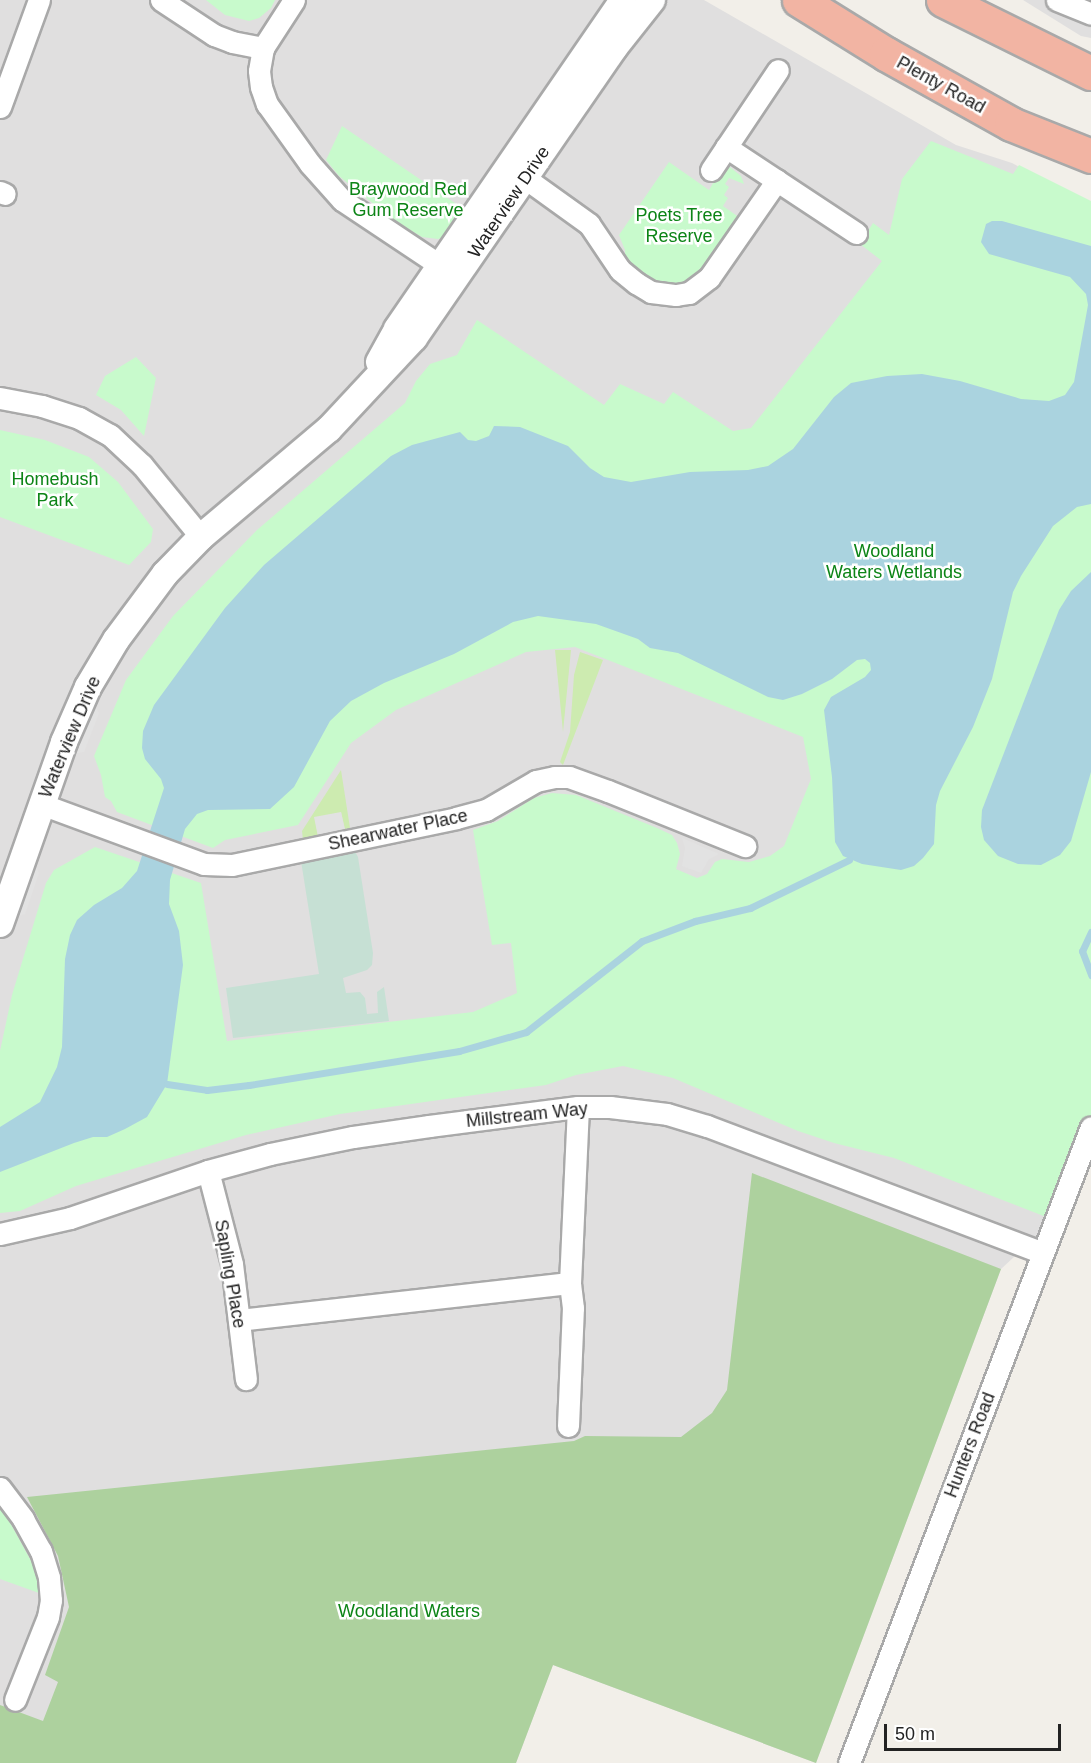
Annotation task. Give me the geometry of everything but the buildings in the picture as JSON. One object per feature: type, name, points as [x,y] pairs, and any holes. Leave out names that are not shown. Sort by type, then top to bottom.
[{"type":"highway","name":"Plenty Road","points":[[799,0],[886,54],[1011,124],[1091,156]]},
{"type":"highway","points":[[944,0],[1091,73]]},
{"type":"street","points":[[0,107],[39,0]]},
{"type":"street","points":[[161,0],[214,35],[232,42],[263,48]]},
{"type":"street","points":[[294,0],[263,48],[259,71],[267,104],[325,182],[342,200],[449,271]]},
{"type":"street","name":"Waterview Drive","points":[[0,924],[64,742],[88,687],[116,640],[165,574],[201,537],[328,429],[414,338],[449,271],[517,172],[622,0]]},
{"type":"street","name":"Waterview Drive","points":[[517,172],[652,0]]},
{"type":"street","points":[[1058,0],[1091,15]]},
{"type":"street","points":[[711,170],[778,70]]},
{"type":"street","points":[[726,147],[856,233]]},
{"type":"street","points":[[517,172],[589,224],[620,270],[636,283],[651,292],[676,295],[689,292],[709,278],[777,180]]},
{"type":"street","points":[[0,398],[42,406],[79,418],[110,435],[142,465],[201,537]]},
{"type":"street","name":"Shearwater Place","points":[[42,804],[204,864],[232,865],[456,818],[486,810],[536,781],[569,777],[745,846]]},
{"type":"street","points":[[568,1426],[573,1308],[570,1283],[578,1107]]},
{"type":"street","name":"Millstream Way","points":[[0,1234],[70,1218],[208,1171],[270,1154],[353,1137],[578,1107],[637,1109],[667,1114],[707,1126],[1043,1253]]},
{"type":"street","name":"Hunters Road","points":[[849,1763],[1091,1127]]},
{"type":"street","name":"Sapling Place","points":[[208,1171],[232,1264],[246,1379]]},
{"type":"street","points":[[238,1320],[570,1283]]},
{"type":"street","points":[[0,1488],[23,1519],[41,1551],[49,1578],[51,1600],[48,1617],[15,1700]]},
{"type":"shaded area","name":"Woodland Waters","points":[[0,0],[704,0],[956,145],[1012,163],[1073,196],[1054,1220],[1001,1269],[816,1763],[553,1665],[516,1763],[0,1763]]},
{"type":"shaded area","points":[[1023,0],[1091,0],[1091,38],[1081,36]]},
{"type":"shaded area","points":[[93,703],[99,713],[84,752],[73,754]]},
{"type":"shaded area","points":[[341,812],[345,831],[318,837],[314,817]]},
{"type":"shaded area","points":[[682,838],[719,854],[709,859],[701,873],[682,866],[685,848]]},
{"type":"shaded area","points":[[33,862],[39,873],[25,914],[13,918]]},
{"type":"green space","points":[[206,0],[275,0],[271,8],[259,18],[249,21],[225,15]]},
{"type":"green space","name":"Braywood Red Gum Reserve","points":[[342,126],[465,210],[449,235],[438,239],[422,237],[396,222],[339,176],[326,160]]},
{"type":"green space","name":"Woodland Waters Wetlands","points":[[931,141],[1013,174],[1019,165],[1091,201],[1091,1122],[1054,1220],[894,1158],[834,1143],[798,1131],[673,1078],[623,1066],[576,1075],[546,1085],[340,1114],[246,1135],[76,1186],[20,1211],[0,1213],[0,1051],[12,995],[46,883],[54,870],[95,847],[201,883],[227,1041],[473,1012],[517,993],[511,943],[492,945],[473,830],[498,821],[534,798],[552,793],[576,795],[672,835],[680,854],[676,869],[697,878],[707,874],[715,862],[722,859],[749,862],[770,856],[784,846],[811,779],[803,737],[575,647],[526,652],[396,710],[351,743],[298,825],[225,840],[213,848],[117,812],[111,801],[105,797],[101,775],[94,756],[126,680],[173,616],[257,530],[405,403],[416,381],[430,364],[457,355],[477,320],[604,405],[620,384],[664,404],[673,392],[733,431],[751,428],[882,261],[860,244],[873,223],[889,235],[902,179]]},
{"type":"green space","name":"Poets Tree Reserve","points":[[669,162],[709,190],[725,163],[741,176],[744,184],[729,178],[725,184],[729,187],[724,195],[728,198],[723,206],[740,218],[700,276],[675,288],[658,287],[641,277],[625,260],[625,250],[619,235]]},
{"type":"green space","points":[[136,357],[156,378],[144,436],[121,410],[96,395],[105,376]]},
{"type":"green space","name":"Homebush Park","points":[[0,430],[45,440],[89,457],[118,482],[153,529],[151,542],[129,565],[0,517]]},
{"type":"green space","points":[[555,650],[571,650],[563,732]]},
{"type":"green space","points":[[580,652],[603,660],[563,765],[560,762],[570,732],[574,675]]},
{"type":"green space","points":[[341,770],[350,828],[345,829],[341,812],[318,837],[303,840],[302,831]]},
{"type":"green space","points":[[354,850],[358,857],[373,953],[372,965],[367,970],[343,978],[346,993],[360,992],[365,998],[367,1014],[378,1013],[377,992],[384,987],[389,1021],[233,1038],[226,988],[319,974],[301,861]]},
{"type":"green space","name":"Woodland Waters","points":[[752,1173],[1001,1269],[816,1763],[553,1665],[516,1763],[0,1763],[0,1705],[43,1721],[58,1682],[45,1675],[69,1607],[58,1556],[27,1497],[574,1441],[585,1436],[681,1437],[712,1413],[727,1390]]},
{"type":"green space","points":[[0,1504],[36,1570],[39,1593],[0,1579]]},
{"type":"water","points":[[992,221],[1002,221],[1091,246],[1091,504],[1077,507],[1053,526],[1013,592],[992,679],[973,727],[940,791],[936,805],[934,844],[923,858],[914,866],[901,870],[862,864],[843,856],[835,842],[832,777],[824,710],[831,697],[865,677],[871,670],[870,663],[865,659],[857,660],[832,679],[802,694],[783,700],[768,697],[678,653],[650,648],[638,639],[596,624],[538,616],[513,622],[454,654],[384,683],[351,701],[330,721],[294,787],[270,809],[208,810],[197,814],[185,829],[170,880],[169,904],[179,931],[183,965],[167,1084],[147,1117],[125,1129],[107,1137],[93,1137],[74,1143],[0,1172],[0,1127],[40,1102],[57,1067],[62,1047],[65,959],[70,935],[77,920],[94,905],[122,888],[137,871],[164,788],[161,779],[145,759],[142,748],[143,731],[154,705],[225,608],[264,565],[391,456],[412,445],[460,432],[468,440],[476,441],[489,436],[494,426],[520,427],[568,446],[590,468],[604,477],[631,482],[690,472],[748,470],[768,466],[793,449],[834,397],[851,383],[887,376],[922,374],[960,381],[1021,399],[1049,401],[1065,395],[1074,382],[1088,305],[1086,294],[1070,277],[989,254],[981,242],[986,224]]},
{"type":"water","points":[[1091,572],[1091,772],[1071,841],[1060,855],[1041,865],[1018,864],[998,856],[984,840],[981,827],[982,810],[1059,610],[1071,591]]},
{"type":"waterway","points":[[167,1084],[207,1090],[249,1085],[459,1051],[526,1032],[642,941],[695,921],[750,908],[849,860]]},
{"type":"waterway","points":[[1091,932],[1082,951],[1091,975]]}]
